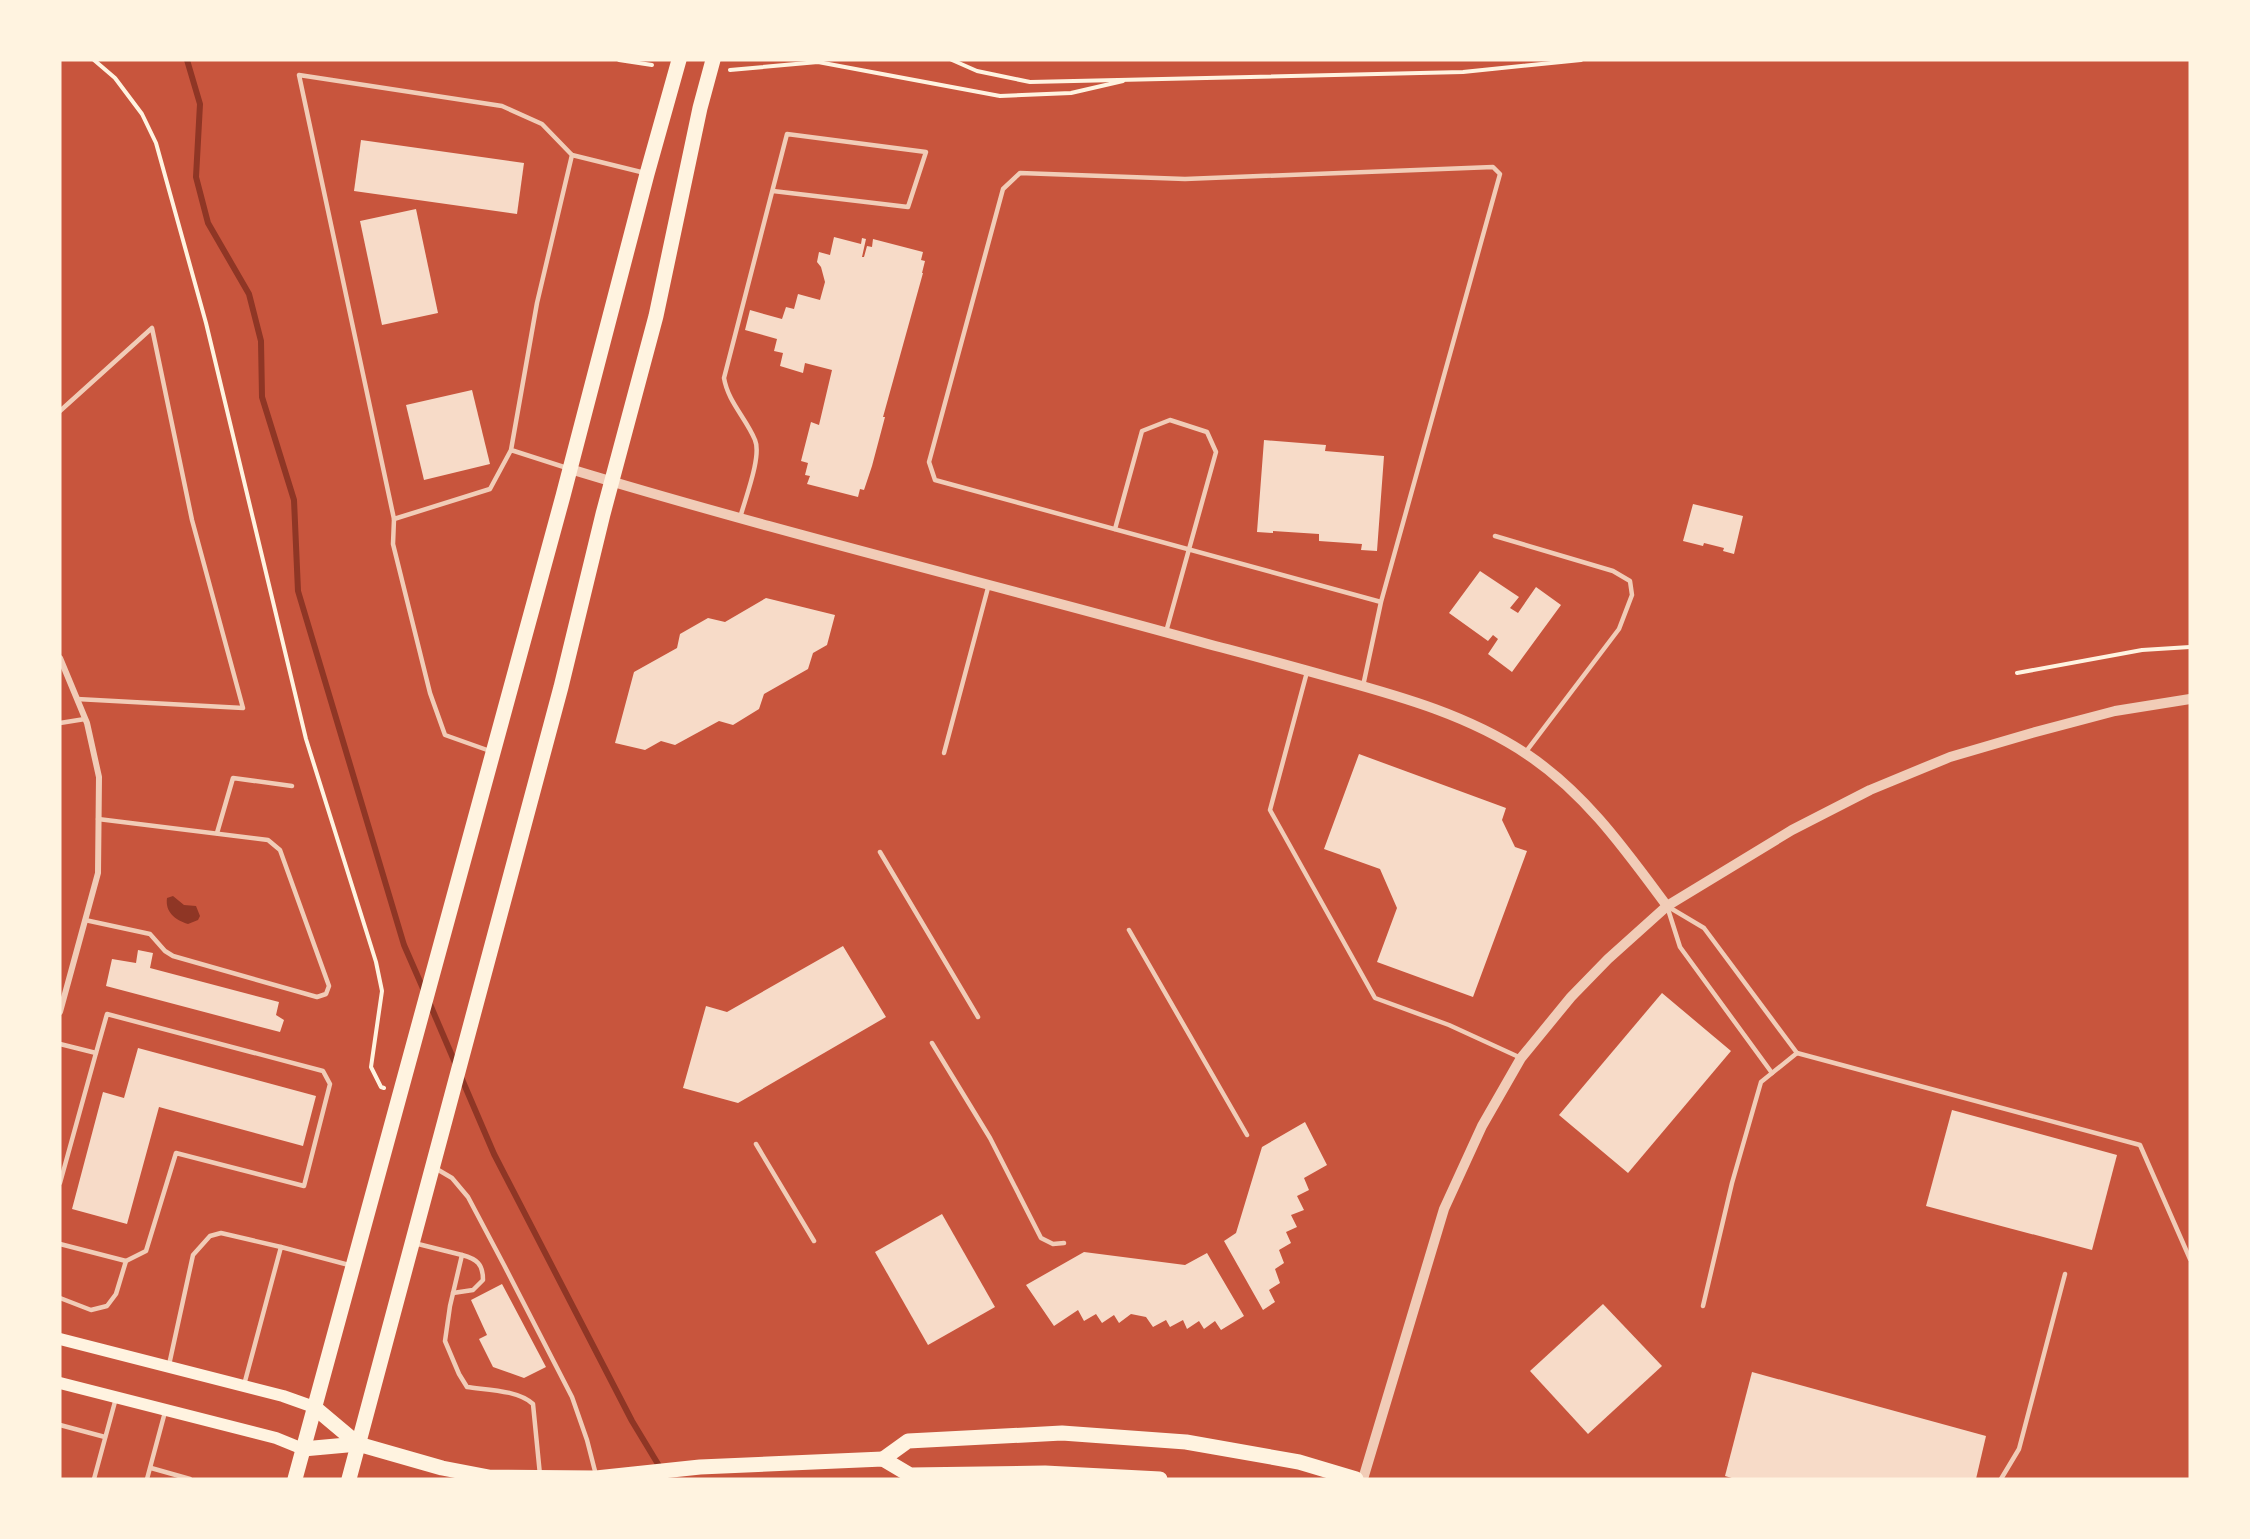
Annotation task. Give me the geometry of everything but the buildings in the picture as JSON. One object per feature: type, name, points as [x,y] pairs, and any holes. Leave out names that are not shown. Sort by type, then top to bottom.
[{"type":"main road","points":[[296,1479],[679,60]]},
{"type":"main road","points":[[349,1479],[561,687],[656,316],[700,108],[713,60]]},
{"type":"main road","points":[[60,1339],[284,1396],[314,1407],[358,1444]]},
{"type":"main road","points":[[60,1383],[276,1438],[303,1449],[358,1444],[442,1468],[489,1477],[596,1478],[700,1467],[883,1459],[910,1475],[1045,1473],[1160,1479]]},
{"type":"main road","points":[[883,1459],[908,1441],[1062,1433],[1186,1442],[1299,1462],[1356,1479]]},
{"type":"street","points":[[570,469],[740,518],[1363,686],[1440,711],[1483,728],[1525,753],[1581,800],[1613,834],[1667,906]]},
{"type":"street","points":[[60,658],[85,719],[99,777],[98,873],[60,1012]]},
{"type":"street","points":[[1363,1479],[1444,1209],[1482,1126],[1521,1058],[1571,997],[1608,958],[1667,906],[1792,830],[1870,790],[1950,757],[2032,732],[2115,711],[2190,699]]},
{"type":"lane","points":[[493,752],[445,735],[430,693],[393,544],[394,519],[299,75],[502,106],[542,124],[572,155],[647,174]]},
{"type":"lane","points":[[740,518],[748,485],[756,465],[756,441],[726,391],[724,378],[787,134],[926,152],[908,207],[773,190]]},
{"type":"lane","points":[[394,519],[490,489],[511,450],[537,303],[572,155]]},
{"type":"lane","points":[[1363,686],[1382,602],[1500,174],[1492,167],[1185,180],[1020,172],[1003,189],[929,462],[935,480],[1382,602]]},
{"type":"lane","points":[[60,411],[152,328],[192,520],[243,708],[77,699]]},
{"type":"lane","points":[[1115,529],[1142,431],[1170,420],[1207,432],[1216,452],[1166,632]]},
{"type":"lane","points":[[511,450],[570,469]]},
{"type":"lane","points":[[1495,536],[1613,571],[1630,581],[1632,595],[1619,629],[1525,753]]},
{"type":"lane","points":[[944,753],[989,584]]},
{"type":"lane","points":[[1307,671],[1270,810],[1375,998],[1449,1025],[1521,1058]]},
{"type":"lane","points":[[60,723],[85,719]]},
{"type":"lane","points":[[218,833],[233,777],[292,786]]},
{"type":"lane","points":[[85,920],[150,934],[165,951],[173,956],[317,997],[326,994],[329,986],[280,850],[268,840],[98,819]]},
{"type":"lane","points":[[880,852],[978,1017]]},
{"type":"lane","points":[[1667,906],[1704,928],[1797,1053],[2140,1145],[2190,1259]]},
{"type":"lane","points":[[1667,906],[1680,947],[1772,1073]]},
{"type":"lane","points":[[1129,930],[1247,1135]]},
{"type":"lane","points":[[60,1183],[107,1014],[323,1071],[330,1084],[304,1185],[176,1153],[146,1251],[126,1261],[60,1244]]},
{"type":"lane","points":[[932,1043],[990,1138],[1041,1238],[1053,1244],[1064,1243]]},
{"type":"lane","points":[[60,1044],[96,1053]]},
{"type":"lane","points":[[1703,1306],[1732,1184],[1761,1082],[1797,1053]]},
{"type":"lane","points":[[756,1144],[814,1241]]},
{"type":"lane","points":[[432,1166],[452,1178],[468,1197],[499,1255],[572,1397],[587,1440],[596,1478]]},
{"type":"lane","points":[[169,1365],[193,1256],[210,1236],[221,1233],[354,1267]]},
{"type":"lane","points":[[411,1243],[473,1258],[480,1264],[483,1280],[473,1290],[453,1293]]},
{"type":"lane","points":[[244,1385],[281,1247]]},
{"type":"lane","points":[[462,1255],[445,1341],[467,1388],[515,1395],[527,1398],[533,1404],[532,1478]]},
{"type":"lane","points":[[60,1299],[91,1310],[107,1306],[116,1294],[126,1261]]},
{"type":"lane","points":[[2001,1479],[2019,1449],[2065,1274]]},
{"type":"lane","points":[[94,1479],[116,1396]]},
{"type":"lane","points":[[147,1479],[166,1409]]},
{"type":"lane","points":[[60,1425],[105,1437]]},
{"type":"lane","points":[[150,1468],[190,1479]]},
{"type":"path","points":[[94,60],[115,78],[142,114],[156,143],[206,323],[306,739],[376,962],[382,991],[371,1067],[381,1087],[399,1098]]},
{"type":"path","points":[[619,60],[652,65]]},
{"type":"path","points":[[952,60],[976,70],[1030,82],[1463,72],[1581,60]]},
{"type":"path","points":[[730,70],[818,62],[1000,96],[1071,93],[1132,79]]},
{"type":"path","points":[[2017,673],[2142,650],[2190,647]]},
{"type":"shaded area","points":[[173,896],[184,905],[196,906],[200,916],[198,920],[188,924],[172,915],[167,898]]},
{"type":"waterway","points":[[187,60],[200,104],[196,177],[208,223],[249,294],[261,341],[262,397],[294,500],[298,591],[404,945],[425,993]]},
{"type":"waterway","points":[[429,1002],[456,1065]]},
{"type":"waterway","points":[[461,1077],[494,1154],[632,1421],[667,1479]]}]
